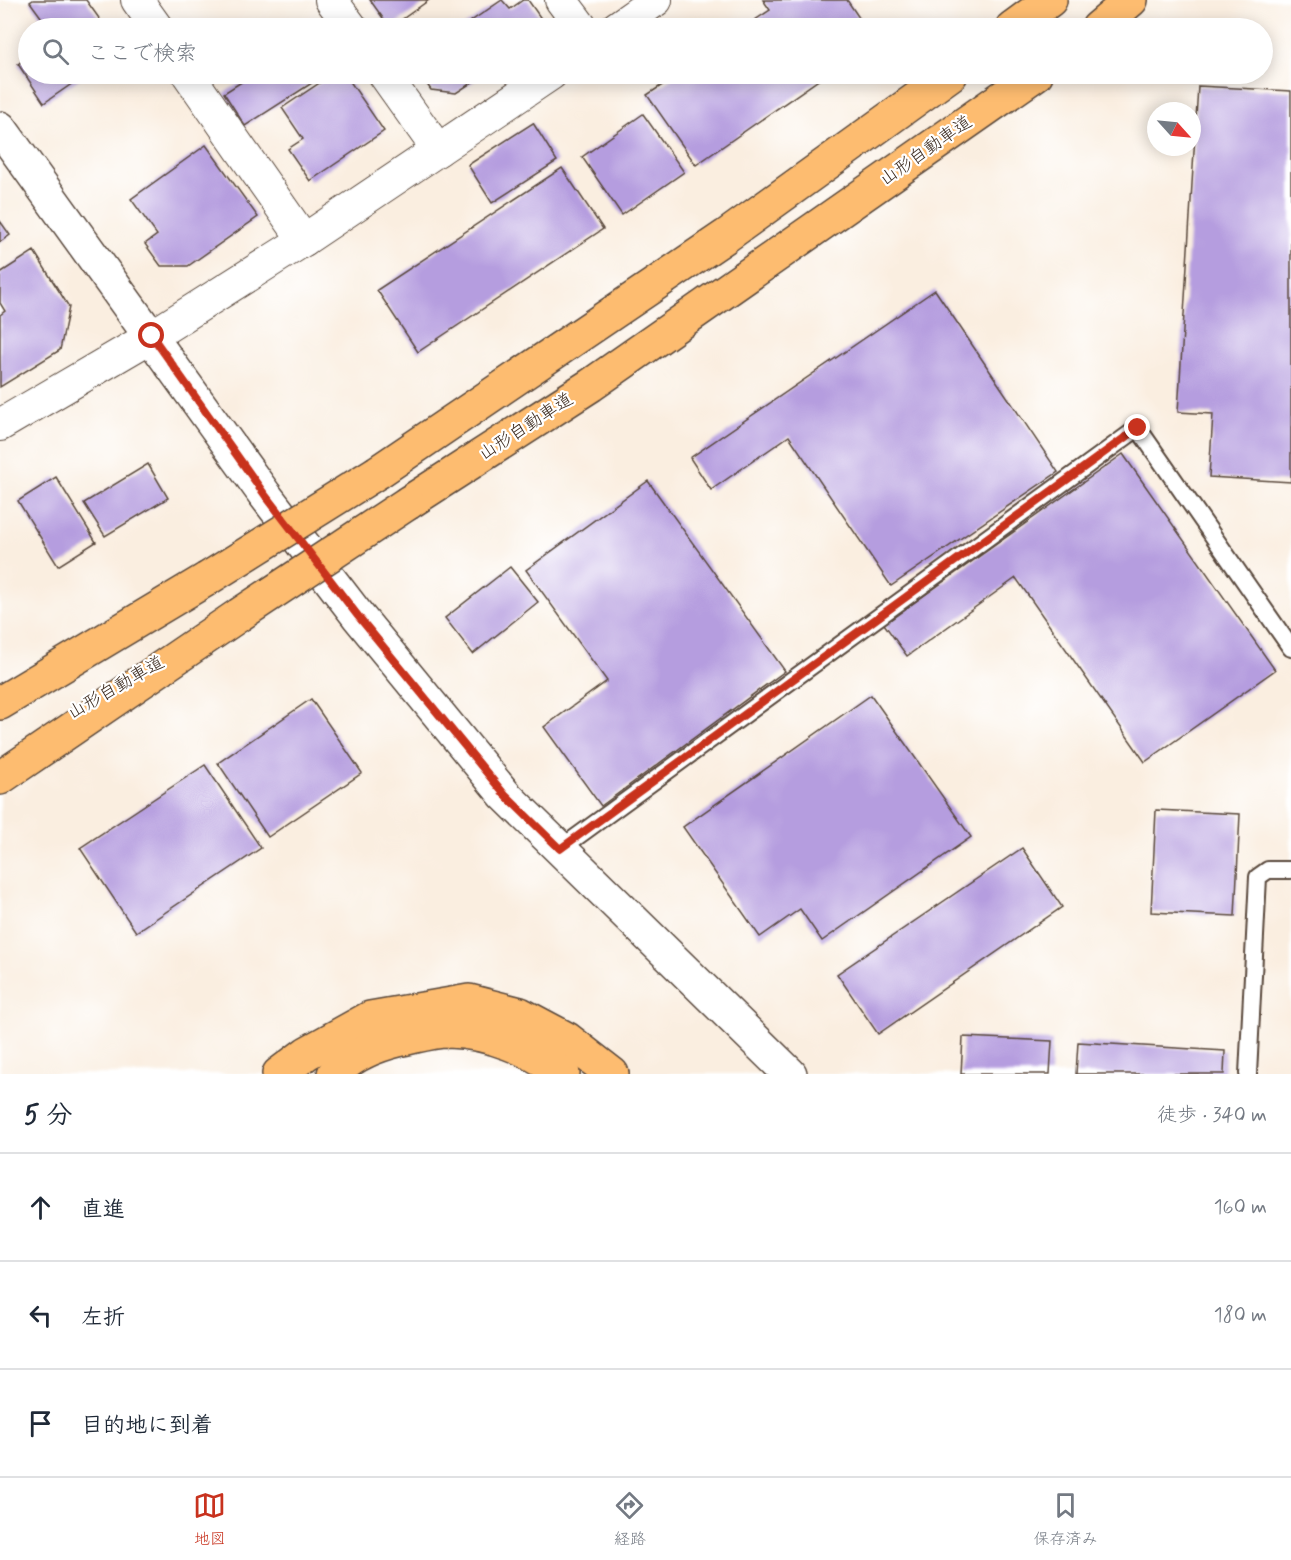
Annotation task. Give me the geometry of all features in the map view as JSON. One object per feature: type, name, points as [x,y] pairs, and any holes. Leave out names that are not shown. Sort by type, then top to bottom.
[{"type":"highway","points":[[1026,18],[1050,0]]},
{"type":"highway","points":[[1110,18],[1131,0]]},
{"type":"highway","points":[[0,703],[207,579],[378,472],[726,236],[937,84]]},
{"type":"highway","name":"山形自動車道","points":[[0,756],[240,615],[591,385],[1022,84]]},
{"type":"highway","points":[[0,778],[240,615]]},
{"type":"highway","points":[[279,1074],[307,1053],[370,1018],[469,1001],[520,1014],[567,1039],[612,1074]]},
{"type":"highway","points":[[334,1074],[372,1046],[446,1031],[474,1033],[506,1043],[544,1058],[563,1074]]},
{"type":"street","points":[[137,0],[150,18]]},
{"type":"street","points":[[331,0],[344,18]]},
{"type":"street","points":[[561,0],[574,18]]},
{"type":"street","points":[[630,18],[656,0]]},
{"type":"street","points":[[195,84],[304,240]]},
{"type":"street","points":[[391,84],[438,150]]},
{"type":"street","points":[[0,424],[152,336],[304,240],[536,84]]},
{"type":"street","points":[[0,128],[265,495],[358,616],[505,795],[790,1074]]},
{"type":"lane","points":[[560,849],[1138,428],[1291,648]]},
{"type":"lane","points":[[1248,1074],[1258,877],[1268,870],[1291,870]]},
{"type":"building","points":[[33,0],[86,0],[99,18],[42,18],[30,2]]},
{"type":"building","points":[[370,0],[429,0],[404,18],[383,18]]},
{"type":"building","points":[[502,0],[510,9],[523,0],[528,0],[541,18],[476,18]]},
{"type":"building","points":[[763,0],[847,0],[859,18],[758,18],[770,10]]},
{"type":"building","points":[[31,84],[72,84],[44,103]]},
{"type":"building","points":[[238,84],[310,84],[245,126],[224,93]]},
{"type":"building","points":[[318,84],[352,84],[384,131],[310,181],[288,149],[303,139],[282,108]]},
{"type":"building","points":[[427,84],[470,84],[456,93],[431,90]]},
{"type":"building","points":[[664,84],[813,84],[696,165],[647,95]]},
{"type":"building","points":[[1198,86],[1291,91],[1291,482],[1209,477],[1213,414],[1178,412],[1194,156],[1201,156],[1201,102],[1197,102]]},
{"type":"building","points":[[643,114],[684,172],[622,215],[582,157]]},
{"type":"building","points":[[533,123],[557,161],[492,203],[468,165]]},
{"type":"building","points":[[206,145],[258,217],[188,266],[161,266],[145,244],[157,235],[131,199]]},
{"type":"building","points":[[562,168],[603,229],[418,352],[377,290]]},
{"type":"building","points":[[0,221],[10,235],[0,242]]},
{"type":"building","points":[[34,251],[69,307],[60,350],[0,387],[0,315],[5,311],[0,303],[0,273]]},
{"type":"building","points":[[935,290],[1058,472],[891,586],[789,436],[711,490],[690,458]]},
{"type":"building","points":[[1123,454],[1275,670],[1145,762],[1016,578],[907,656],[884,624]]},
{"type":"building","points":[[148,464],[168,498],[105,536],[84,503]]},
{"type":"building","points":[[56,477],[96,542],[58,566],[18,501]]},
{"type":"building","points":[[648,481],[785,671],[601,806],[544,727],[607,681],[526,570]]},
{"type":"building","points":[[510,567],[538,602],[473,654],[445,618]]},
{"type":"building","points":[[871,695],[971,837],[822,941],[800,909],[760,937],[683,827]]},
{"type":"building","points":[[311,699],[362,773],[268,837],[218,763]]},
{"type":"building","points":[[205,765],[261,848],[136,932],[80,848]]},
{"type":"building","points":[[1156,810],[1240,814],[1235,916],[1151,912]]},
{"type":"building","points":[[1022,848],[1062,907],[878,1034],[837,974]]},
{"type":"building","points":[[963,1037],[1052,1041],[1050,1074],[961,1074]]},
{"type":"building","points":[[1078,1042],[1225,1051],[1224,1074],[1076,1074]]},
{"type":"route","points":[[152,336],[265,495],[358,616],[505,795],[560,849],[1138,428]]}]
